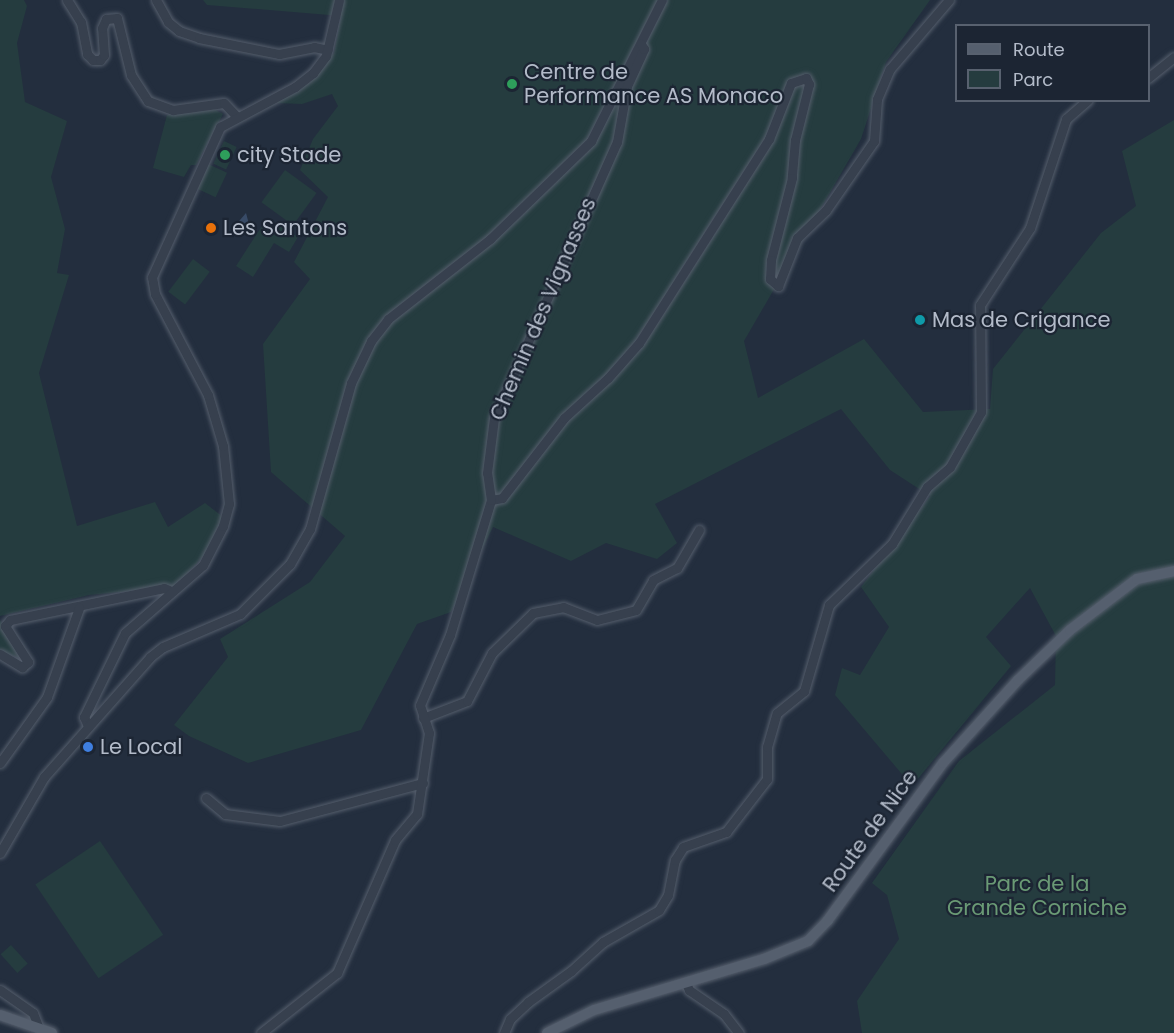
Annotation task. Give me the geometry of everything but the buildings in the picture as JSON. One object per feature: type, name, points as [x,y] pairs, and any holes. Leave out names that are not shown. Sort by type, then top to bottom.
[{"type":"main road","name":"Route de Nice","points":[[547,1033],[594,1010],[789,951],[817,934],[943,763],[1018,680],[1070,630],[1137,579],[1173,570]]},
{"type":"main road","points":[[0,1015],[38,1026],[52,1033]]},
{"type":"street","points":[[67,0],[81,22],[87,54],[93,60],[100,60],[104,55],[102,28],[106,19],[117,18],[131,75],[148,101],[173,110],[224,103],[236,116]]},
{"type":"street","points":[[156,0],[168,22],[179,31],[199,38],[279,54],[314,47],[328,50]]},
{"type":"street","points":[[88,726],[84,717],[125,633],[203,565],[211,552],[228,510],[230,484],[208,395],[155,294],[152,277],[220,128],[236,116],[295,87],[313,73],[328,50],[339,0]]},
{"type":"street","points":[[0,854],[44,777],[156,651],[240,614],[279,577],[310,529],[351,383],[371,341],[388,319],[490,239],[591,141],[605,118],[616,87],[641,44],[662,0]]},
{"type":"street","points":[[491,500],[502,498],[564,418],[608,378],[639,343],[769,139],[791,83],[806,78],[809,84],[795,140],[792,178],[771,260],[770,279],[778,286],[797,238],[826,210],[874,141],[878,99],[890,69],[949,0]]},
{"type":"street","name":"Chemin des Vignasses","points":[[261,1033],[333,978],[349,952],[395,840],[416,817],[429,733],[420,705],[423,692],[450,635],[491,500],[487,473],[494,418],[617,142],[617,122],[627,86],[642,56],[641,44]]},
{"type":"street","points":[[1150,77],[1174,57]]},
{"type":"street","points":[[504,1033],[510,1019],[528,1002],[568,974],[603,942],[659,910],[668,895],[675,860],[683,847],[726,832],[767,779],[767,747],[777,713],[804,692],[829,605],[892,544],[927,487],[950,467],[981,412],[980,305],[1030,228],[1066,119],[1086,102]]},
{"type":"street","points":[[605,118],[617,122]]},
{"type":"street","points":[[423,718],[467,701],[492,653],[520,622],[533,613],[563,607],[597,620],[636,610],[653,580],[677,568],[699,530]]},
{"type":"street","points":[[0,654],[22,667],[28,662],[5,626],[10,620],[80,608],[164,588],[171,591]]},
{"type":"street","points":[[0,763],[47,697],[80,608]]},
{"type":"street","points":[[206,798],[225,814],[260,820],[294,820],[366,796],[387,794],[423,783]]},
{"type":"street","points":[[686,983],[689,990],[724,1014],[739,1033]]},
{"type":"street","points":[[0,990],[33,1013],[38,1026]]},
{"type":"green space","points":[[0,0],[24,0],[27,6],[17,43],[25,102],[67,121],[51,177],[65,229],[57,273],[69,275],[39,373],[77,526],[155,502],[168,527],[205,503],[223,517],[203,557],[174,587],[89,595],[0,616]]},
{"type":"green space","name":"Parc de la Grande Corniche","points":[[203,0],[930,0],[886,62],[861,139],[744,341],[758,398],[864,339],[923,412],[990,409],[993,369],[1101,233],[1136,206],[1122,151],[1174,120],[1174,1033],[862,1033],[857,1001],[899,939],[887,895],[872,883],[959,761],[1055,685],[1056,636],[1030,588],[986,637],[1011,666],[912,786],[835,695],[842,668],[860,675],[889,627],[861,587],[930,496],[890,470],[841,409],[655,504],[677,543],[657,559],[606,543],[571,561],[493,527],[451,612],[417,624],[361,730],[248,763],[189,736],[174,725],[228,657],[220,639],[310,582],[345,536],[271,472],[263,344],[310,279],[294,262],[328,197],[300,170],[313,139],[338,106],[332,94],[302,104],[276,103],[309,81],[334,53],[341,16],[207,5]]},
{"type":"green space","points":[[212,108],[223,114],[196,165],[191,165],[184,177],[153,168],[167,115]]},
{"type":"green space","name":"city Stade","points":[[224,141],[237,147],[226,170],[213,164]]},
{"type":"green space","points":[[208,164],[227,173],[216,197],[197,188]]},
{"type":"green space","points":[[285,170],[317,193],[293,225],[261,202]]},
{"type":"green space","points":[[267,218],[298,237],[289,252],[274,243],[253,277],[236,266]]},
{"type":"green space","points":[[193,259],[210,272],[185,304],[168,292]]},
{"type":"green space","points":[[0,620],[19,658],[0,651]]},
{"type":"green space","points":[[100,841],[163,935],[99,978],[35,885]]},
{"type":"green space","points":[[11,945],[28,964],[17,973],[1,954]]},
{"type":"water","points":[[246,213],[250,228],[242,234],[234,227]]},
{"type":"place","name":"Centre de Performance AS Monaco","points":[[512,84]]},
{"type":"place","name":"city Stade","points":[[225,155]]},
{"type":"place","name":"Les Santons","points":[[211,228]]},
{"type":"place","name":"Mas de Crigance","points":[[920,320]]},
{"type":"place","name":"Le Local","points":[[88,747]]}]
